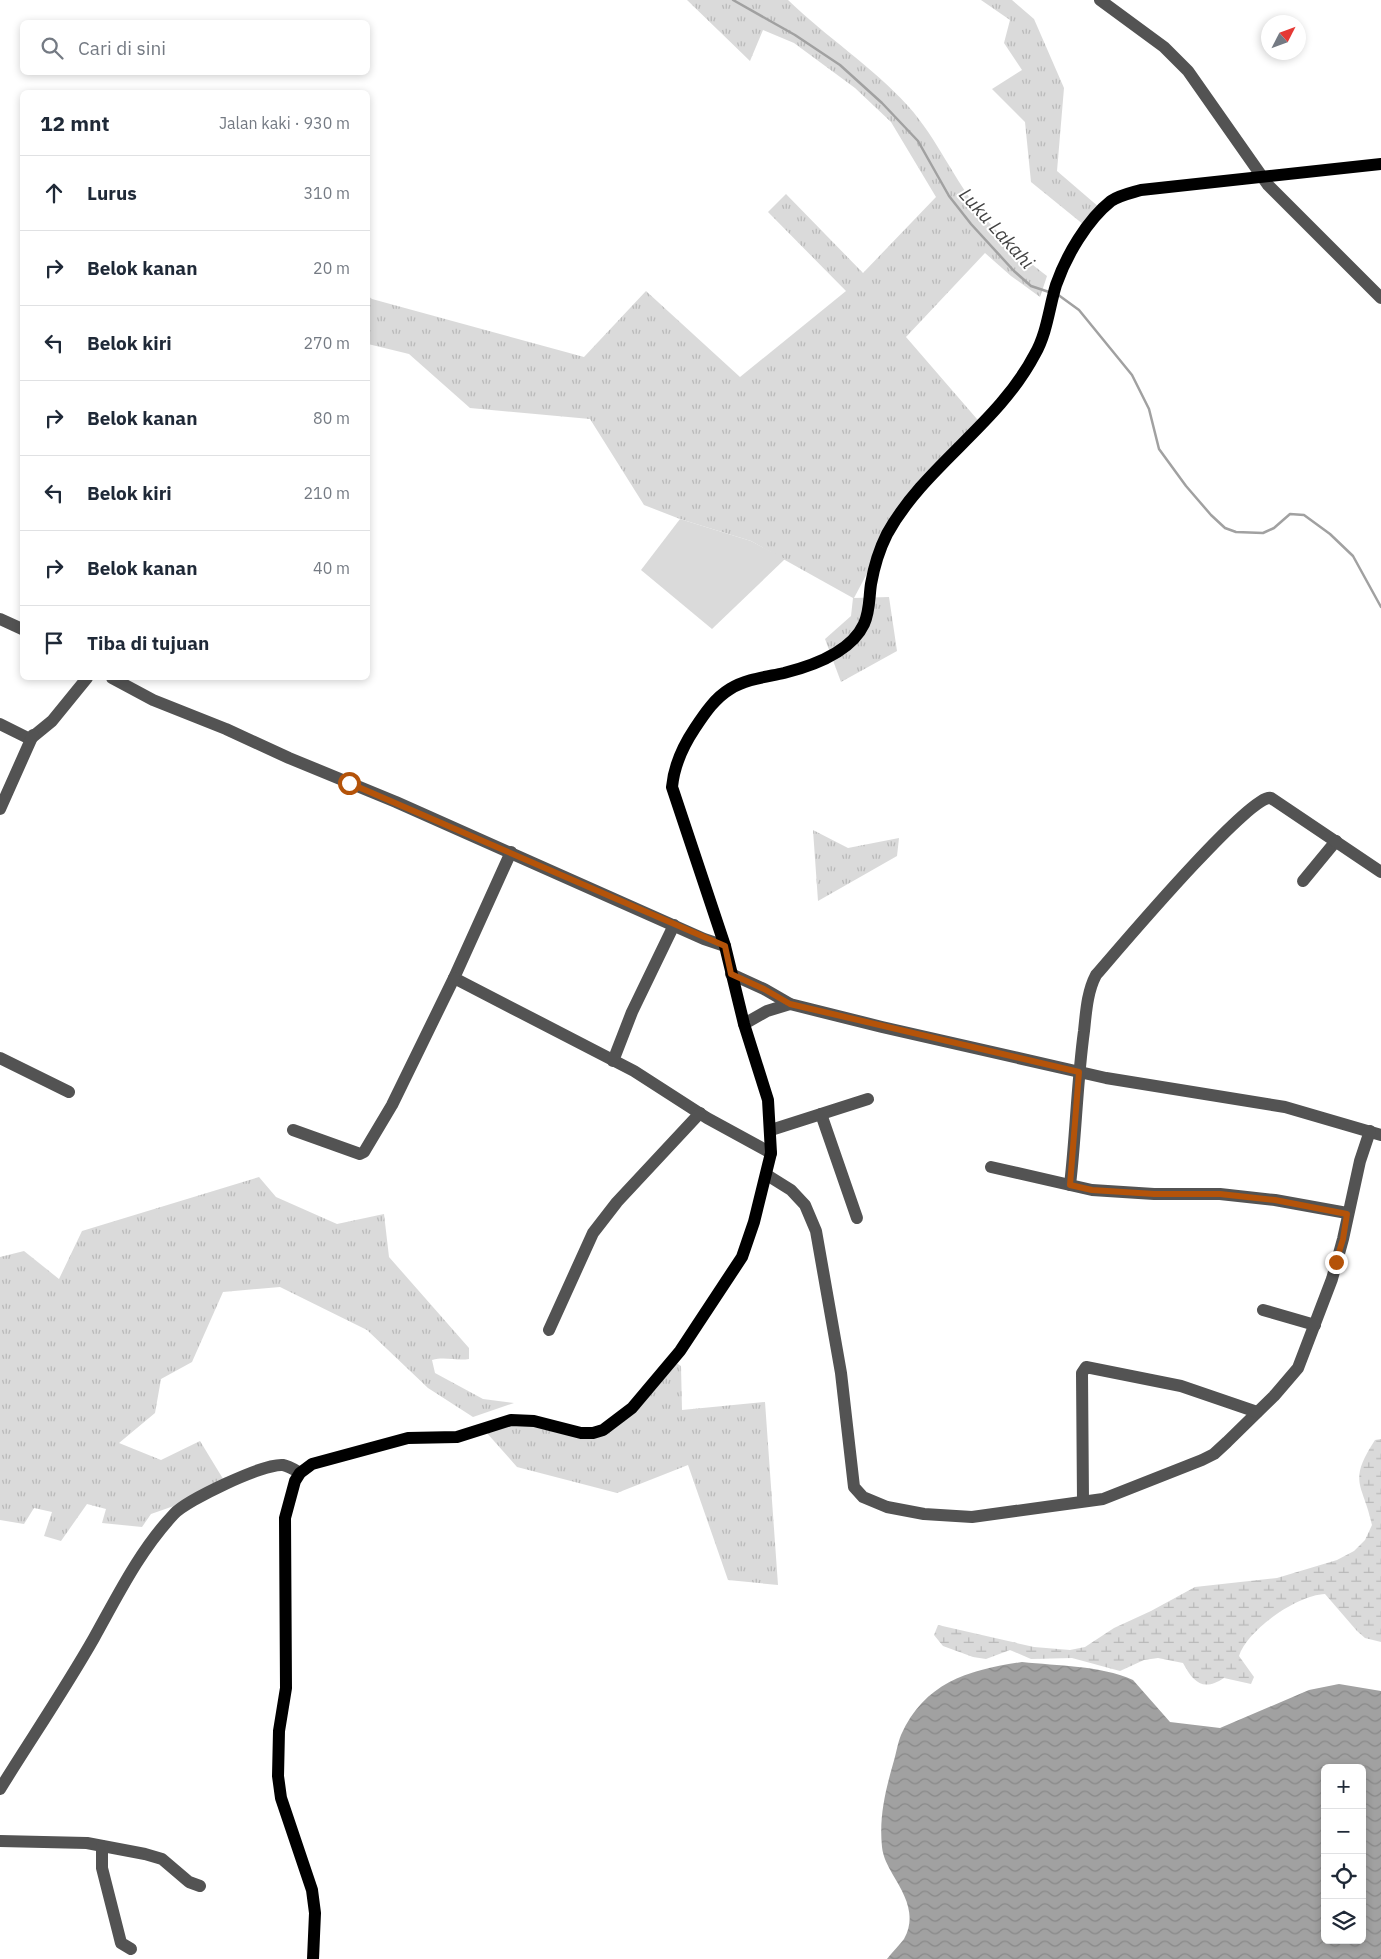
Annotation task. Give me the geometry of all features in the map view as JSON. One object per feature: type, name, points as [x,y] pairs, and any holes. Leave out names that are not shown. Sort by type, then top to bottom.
[{"type":"main road","points":[[313,1959],[315,1913],[312,1890],[281,1798],[278,1776],[279,1731],[286,1688],[285,1518],[295,1481],[300,1473],[312,1464],[408,1438],[457,1436],[511,1420],[534,1421],[593,1433],[613,1424],[632,1408],[680,1351],[742,1257],[754,1222],[771,1152],[768,1100],[744,1024],[725,946],[672,787],[673,772],[680,756],[706,712],[730,689],[742,683],[785,672],[824,659],[855,637],[867,616],[874,566],[892,527],[924,484],[1007,398],[1036,353],[1046,328],[1057,283],[1080,238],[1098,214],[1118,197],[1141,190],[1260,175],[1357,168],[1381,164]]},
{"type":"street","points":[[1100,0],[1164,47],[1188,72],[1260,175],[1381,298]]},
{"type":"street","points":[[0,619],[20,628]]},
{"type":"street","points":[[0,724],[30,739],[52,721],[84,680]]},
{"type":"street","points":[[116,680],[153,700],[226,729],[281,755],[511,852],[725,946]]},
{"type":"street","points":[[0,809],[33,735]]},
{"type":"street","points":[[1070,1185],[1079,1072],[1091,988],[1096,975],[1232,824],[1261,799],[1268,796],[1381,872]]},
{"type":"street","points":[[1303,881],[1336,841]]},
{"type":"street","points":[[293,1130],[360,1154],[364,1152],[392,1104],[454,978],[511,852]]},
{"type":"street","points":[[613,1060],[636,1004],[674,925]]},
{"type":"street","points":[[731,974],[764,989],[790,1004],[1079,1072],[1285,1107],[1375,1133],[1360,1161],[1332,1279],[1295,1373],[1257,1412],[1208,1457],[1117,1495],[965,1517],[913,1513],[887,1507],[857,1493],[852,1478],[841,1372],[816,1231],[811,1216],[801,1200],[791,1190],[766,1175]]},
{"type":"street","points":[[454,978],[613,1060],[700,1113],[771,1152]]},
{"type":"street","points":[[744,1024],[766,1011],[790,1004]]},
{"type":"street","points":[[0,1058],[69,1092]]},
{"type":"street","points":[[771,1130],[868,1099]]},
{"type":"street","points":[[549,1330],[593,1233],[617,1202],[700,1113]]},
{"type":"street","points":[[821,1114],[857,1218]]},
{"type":"street","points":[[991,1167],[1092,1190],[1154,1194],[1220,1194],[1275,1200],[1347,1214]]},
{"type":"street","points":[[1263,1310],[1315,1325]]},
{"type":"street","points":[[1083,1501],[1082,1373],[1086,1367],[1182,1386],[1257,1412]]},
{"type":"street","points":[[0,1789],[94,1639],[131,1570],[175,1513],[185,1504],[202,1495],[261,1470],[285,1465],[300,1473]]},
{"type":"street","points":[[0,1842],[87,1843],[162,1859],[189,1882],[200,1886]]},
{"type":"street","points":[[102,1846],[102,1868],[121,1943],[131,1949]]},
{"type":"green space","points":[[687,0],[788,0],[894,91],[928,132],[962,187],[981,213],[1012,247],[1047,276],[1040,297],[1011,276],[985,253],[906,337],[983,426],[893,515],[872,564],[854,598],[889,597],[897,651],[841,682],[825,639],[851,616],[853,598],[751,541],[680,519],[644,505],[590,419],[470,408],[409,354],[370,344],[370,298],[584,357],[646,291],[740,377],[846,291],[768,212],[786,194],[863,273],[936,197],[891,122],[855,88],[794,43],[763,30],[750,61]]},
{"type":"green space","points":[[981,0],[1012,0],[1034,19],[1064,88],[1057,171],[1100,208],[1084,225],[1031,182],[1025,122],[992,89],[1022,70],[1004,43],[1010,20]]},
{"type":"green space","points":[[680,519],[751,541],[785,559],[712,629],[641,570]]},
{"type":"green space","points":[[813,830],[848,848],[899,838],[897,856],[818,901]]},
{"type":"green space","points":[[259,1177],[276,1197],[337,1224],[384,1214],[389,1257],[469,1348],[469,1359],[441,1358],[432,1360],[435,1373],[483,1399],[514,1403],[473,1417],[428,1388],[367,1330],[280,1287],[223,1292],[192,1362],[161,1379],[155,1413],[119,1443],[161,1460],[200,1441],[228,1487],[151,1514],[142,1527],[102,1523],[106,1509],[87,1504],[61,1541],[44,1536],[52,1512],[34,1508],[24,1524],[0,1520],[0,1257],[24,1251],[59,1279],[82,1231]]},
{"type":"green space","points":[[668,1358],[681,1366],[682,1410],[765,1402],[778,1585],[728,1580],[688,1465],[617,1493],[517,1467],[486,1432],[516,1424],[535,1426],[573,1436],[612,1426]]},
{"type":"green space","points":[[1381,1439],[1381,1642],[1365,1638],[1325,1594],[1301,1600],[1288,1607],[1262,1625],[1252,1635],[1239,1656],[1254,1677],[1251,1684],[1224,1678],[1210,1684],[1199,1683],[1183,1663],[1158,1658],[1144,1660],[1120,1671],[1072,1658],[1031,1659],[1010,1650],[986,1659],[973,1657],[943,1646],[934,1635],[938,1625],[1034,1647],[1070,1650],[1085,1647],[1114,1628],[1151,1611],[1195,1587],[1277,1578],[1337,1560],[1354,1551],[1365,1540],[1372,1525],[1359,1475],[1366,1454],[1375,1440]]},
{"type":"water","points":[[1022,1662],[1106,1671],[1133,1680],[1170,1722],[1220,1728],[1309,1690],[1339,1684],[1381,1691],[1381,1959],[887,1959],[904,1939],[909,1922],[908,1906],[902,1890],[885,1858],[881,1836],[885,1795],[901,1735],[911,1717],[923,1702],[936,1691],[951,1682],[984,1669]]},
{"type":"waterway","name":"Luku Lakahi","points":[[733,0],[795,35],[840,65],[882,103],[918,141],[949,196],[971,224],[1014,271],[1031,286],[1049,292]]},
{"type":"waterway","name":"Luku Lakahi","points":[[1057,294],[1079,310],[1132,375],[1149,409],[1159,449],[1186,486],[1211,515],[1225,528],[1236,532],[1263,533],[1274,528],[1290,514],[1304,515],[1330,534],[1353,556],[1381,607]]},
{"type":"route","points":[[349,783],[577,881],[704,939],[725,946],[731,974],[776,995],[790,1004],[1079,1072],[1070,1185],[1092,1190],[1186,1196],[1220,1194],[1275,1200],[1347,1214],[1343,1239],[1336,1262]]}]
